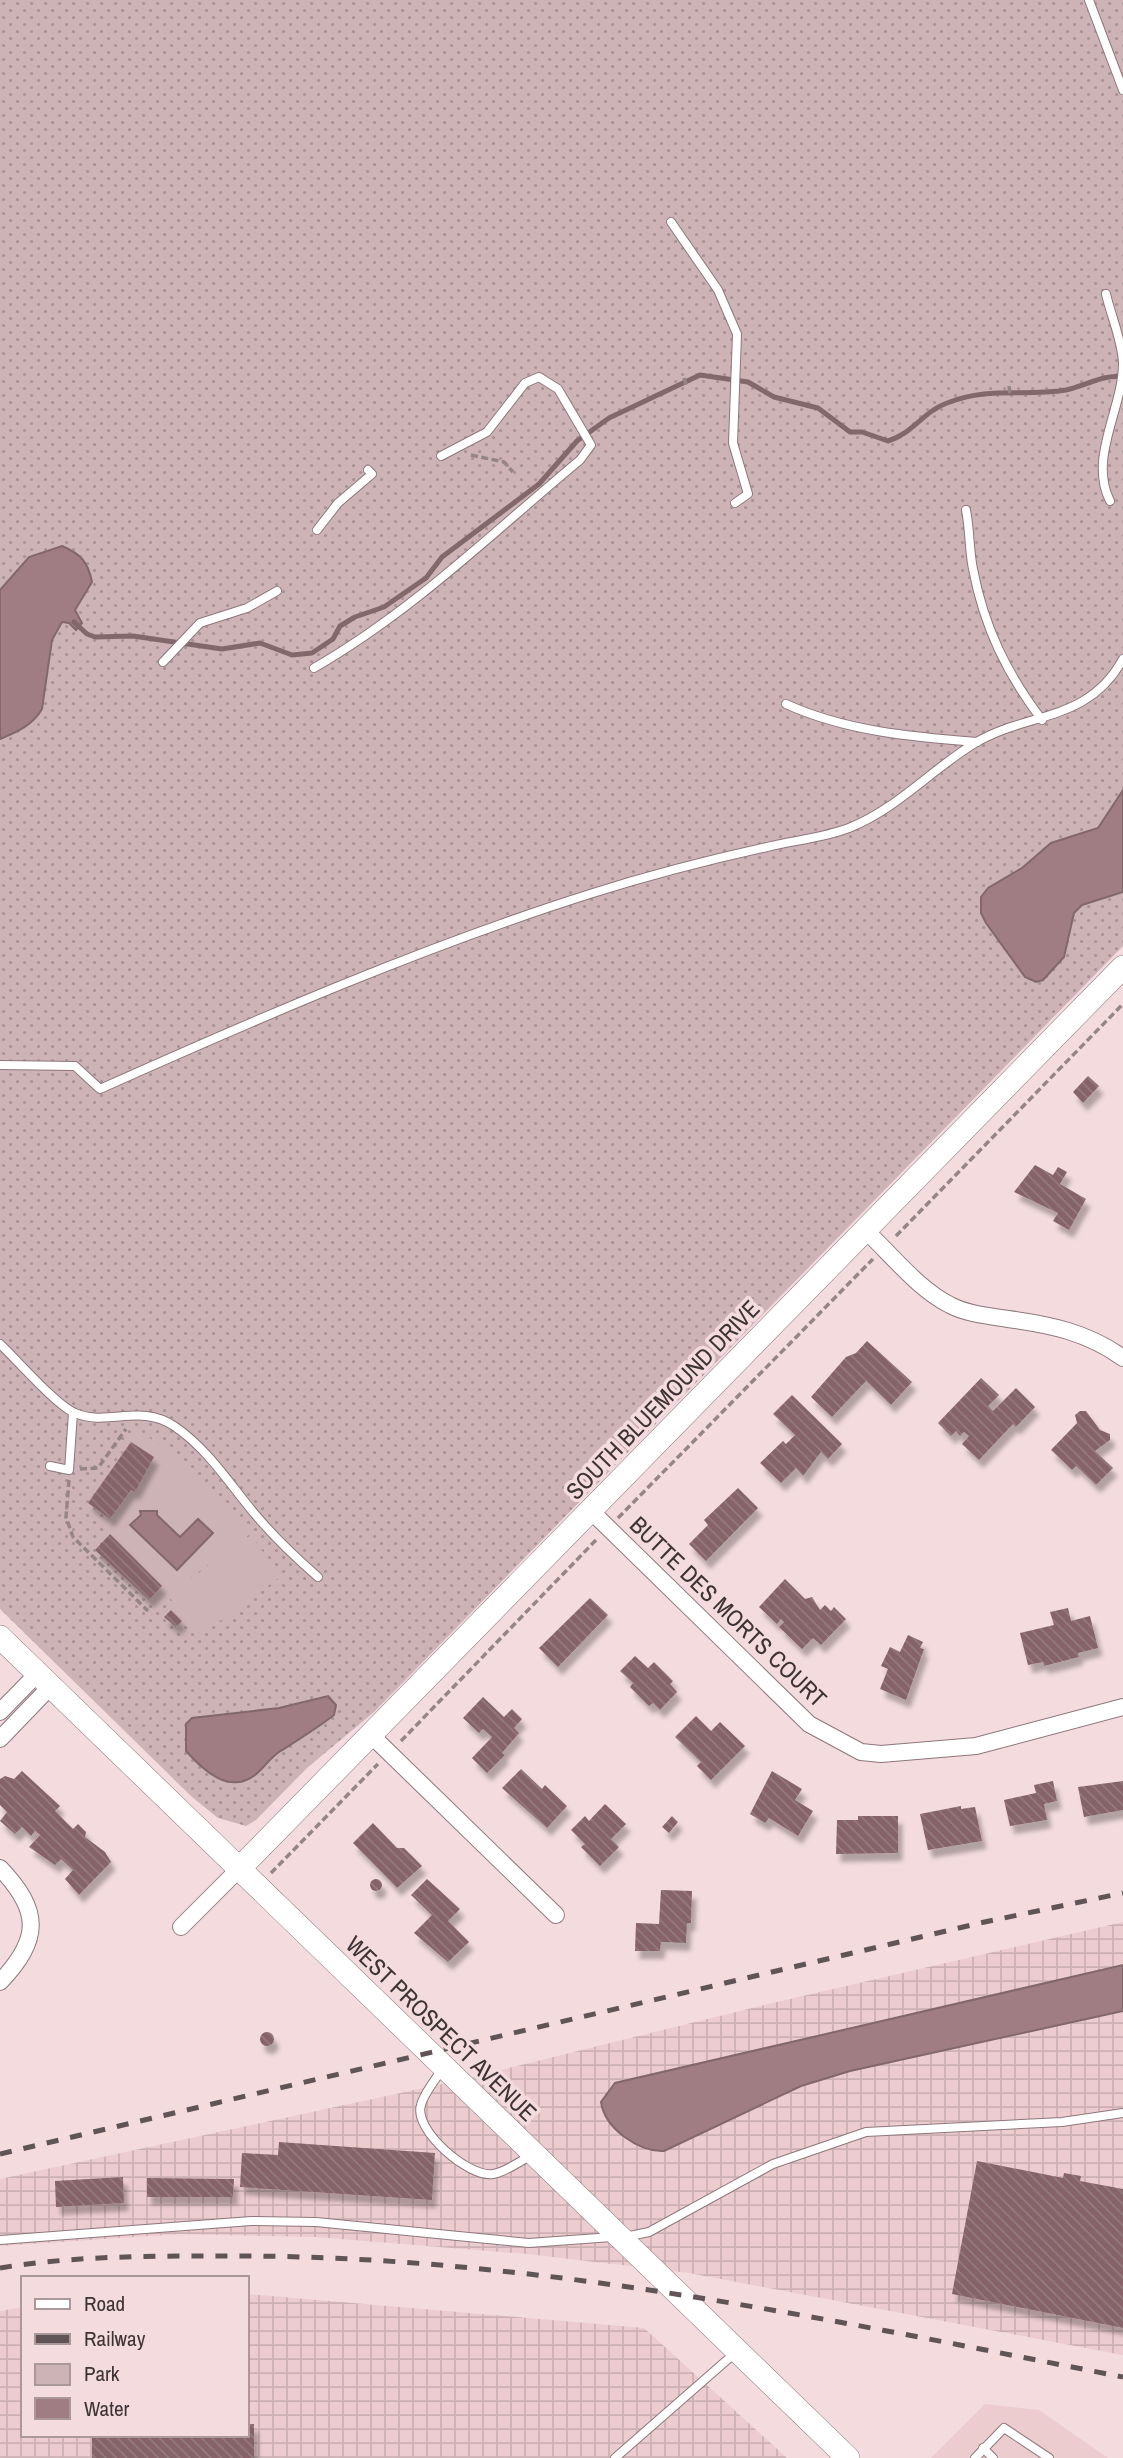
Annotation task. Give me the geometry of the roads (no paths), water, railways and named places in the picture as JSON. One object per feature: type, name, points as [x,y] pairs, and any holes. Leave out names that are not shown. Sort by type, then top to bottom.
[{"type":"main road","name":"SOUTH BLUEMOUND DRIVE","points":[[239,1869],[1123,967]]},
{"type":"main road","name":"WEST PROSPECT AVENUE","points":[[0,1637],[848,2458]]},
{"type":"street","points":[[866,1231],[921,1283],[952,1306],[995,1317],[1056,1326],[1092,1337],[1123,1358]]},
{"type":"street","name":"BUTTE DES MORTS COURT","points":[[591,1511],[809,1724],[861,1752],[881,1754],[976,1746],[1123,1707]]},
{"type":"street","points":[[0,1712],[43,1681]]},
{"type":"street","points":[[0,1739],[43,1681]]},
{"type":"street","points":[[372,1736],[556,1914]]},
{"type":"street","points":[[0,1868],[20,1889],[29,1905],[32,1922],[24,1955],[0,1982]]},
{"type":"street","points":[[181,1927],[239,1869]]},
{"type":"lane","points":[[1088,0],[1123,90]]},
{"type":"lane","points":[[671,222],[728,308],[738,344],[733,443],[748,494],[736,503]]},
{"type":"lane","points":[[1106,294],[1122,356],[1121,377],[1101,474],[1110,501]]},
{"type":"lane","points":[[314,668],[348,648],[437,585],[590,450],[587,436],[558,389],[539,377],[526,383],[487,432],[441,456]]},
{"type":"lane","points":[[317,530],[338,503],[372,474],[368,470]]},
{"type":"lane","points":[[966,510],[973,569],[991,636],[1006,668],[1042,720]]},
{"type":"lane","points":[[165,660],[198,625],[247,608],[277,591]]},
{"type":"lane","points":[[0,1065],[75,1066],[100,1089],[324,994],[536,912],[683,867],[848,829],[887,808],[977,742],[1042,720],[1094,695],[1123,659]]},
{"type":"lane","points":[[786,704],[807,713],[861,728],[977,742]]},
{"type":"lane","points":[[0,1344],[73,1413],[103,1417],[159,1417],[198,1445],[274,1536],[318,1577]]},
{"type":"lane","points":[[50,1466],[69,1469],[73,1413]]},
{"type":"lane","points":[[443,2068],[420,2106],[420,2120],[435,2141],[473,2171],[483,2174],[493,2174],[533,2155]]},
{"type":"lane","points":[[0,2240],[251,2221],[316,2222],[529,2243],[578,2237],[620,2238],[649,2232],[773,2164],[866,2132],[1062,2122],[1123,2113]]},
{"type":"lane","points":[[615,2458],[737,2351]]},
{"type":"lane","points":[[975,2458],[1004,2428],[1049,2458]]},
{"type":"lane","points":[[983,2448],[993,2458]]},
{"type":"water","points":[[62,546],[83,560],[92,582],[75,610],[82,623],[76,630],[69,623],[62,622],[52,640],[42,709],[38,715],[24,727],[0,739],[0,590],[29,557]]},
{"type":"water","points":[[1123,790],[1123,892],[1082,905],[1074,913],[1064,957],[1043,980],[1036,982],[1025,977],[986,923],[981,913],[981,897],[988,888],[1022,868],[1051,843],[1098,828]]},
{"type":"water","points":[[140,1511],[157,1511],[157,1515],[180,1537],[198,1519],[213,1533],[177,1570],[130,1525],[141,1515]]},
{"type":"water","points":[[328,1696],[336,1705],[334,1715],[279,1752],[255,1775],[245,1780],[236,1782],[217,1778],[200,1766],[186,1751],[186,1724],[192,1718],[279,1708]]},
{"type":"water","points":[[1123,1965],[1123,2011],[850,2071],[801,2086],[664,2151],[644,2148],[616,2130],[601,2102],[615,2083]]},
{"type":"waterway","points":[[74,622],[87,634],[95,637],[133,636],[222,649],[260,643],[292,655],[312,653],[333,639],[340,626],[355,617],[384,607],[426,578],[442,557],[539,484],[577,441],[609,418],[700,375],[748,382],[774,397],[818,408],[850,432],[862,432],[888,441],[904,433],[931,411],[962,398],[992,393],[1051,392],[1101,379],[1123,377]]},
{"type":"railway","points":[[0,2154],[980,1923],[1123,1893]]},
{"type":"railway","points":[[0,2268],[82,2259],[194,2256],[336,2258],[450,2266],[675,2294],[899,2333],[1123,2377]]}]
